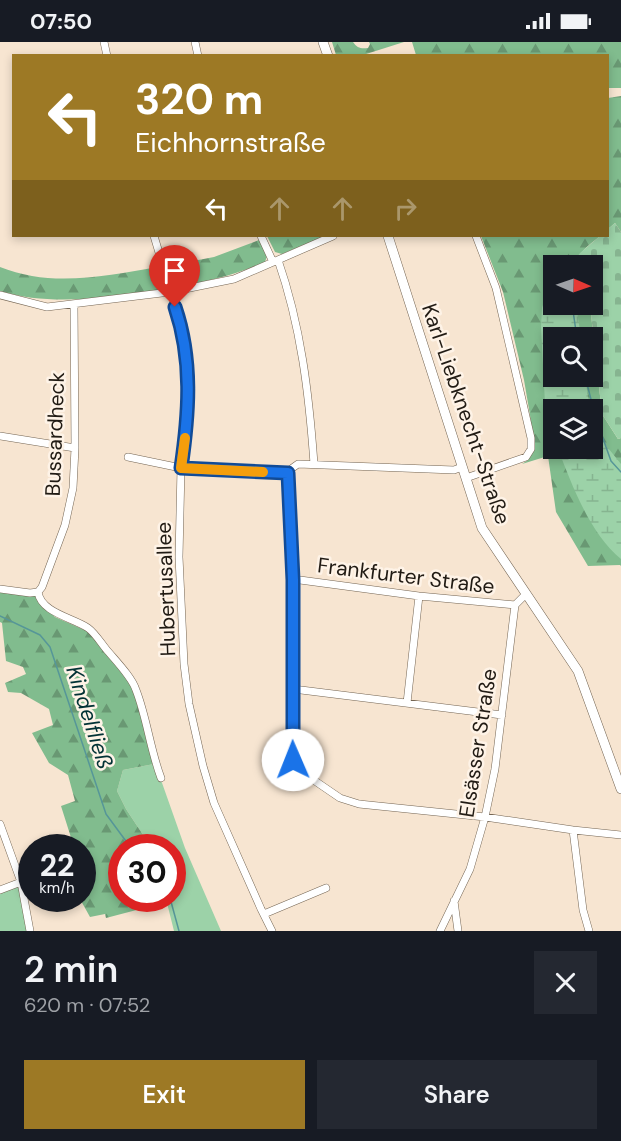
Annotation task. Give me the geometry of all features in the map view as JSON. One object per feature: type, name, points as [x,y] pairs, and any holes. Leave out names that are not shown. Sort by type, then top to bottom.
[{"type":"street","name":"Hubertusallee","points":[[154,237],[180,322],[187,364],[188,423],[181,468],[179,557],[184,664],[189,704],[214,803],[272,931]]},
{"type":"street","points":[[262,237],[288,290],[301,346],[310,411],[314,464]]},
{"type":"street","points":[[0,295],[47,307],[170,292],[234,279],[331,237]]},
{"type":"street","name":"Karl-Liebknecht-Straße","points":[[388,237],[482,528],[578,671],[621,789]]},
{"type":"street","points":[[466,478],[526,457],[531,449],[531,438],[496,288],[476,237]]},
{"type":"street","name":"Bussardheck","points":[[39,592],[56,551],[73,488],[74,305]]},
{"type":"street","points":[[0,436],[75,448]]},
{"type":"street","points":[[128,457],[181,468],[288,473]]},
{"type":"street","points":[[462,467],[454,470],[298,464],[288,473],[293,580],[293,760],[299,770],[340,798],[359,804],[485,817],[621,835]]},
{"type":"street","name":"Frankfurter Straße","points":[[293,580],[419,596],[514,604]]},
{"type":"street","points":[[0,589],[39,592],[41,600],[49,608],[88,628],[118,663],[136,688],[152,754],[161,778]]},
{"type":"street","points":[[514,604],[526,594]]},
{"type":"street","points":[[406,704],[419,596]]},
{"type":"street","name":"Elsässer Straße","points":[[440,931],[470,868],[485,817],[495,769],[514,604]]},
{"type":"street","points":[[293,689],[502,715]]},
{"type":"street","points":[[0,824],[18,874]]},
{"type":"street","points":[[573,830],[583,910],[589,931]]},
{"type":"street","points":[[0,890],[18,883]]},
{"type":"street","points":[[264,914],[326,888]]},
{"type":"street","points":[[454,901],[458,931]]},
{"type":"street","points":[[27,912],[30,931]]},
{"type":"green space","points":[[332,42],[353,42],[358,47],[368,48],[369,42],[404,42],[366,54],[336,54]]},
{"type":"green space","points":[[412,42],[621,42],[621,88],[609,88],[609,54],[416,54]]},
{"type":"green space","points":[[621,96],[621,232],[615,223],[609,228],[609,98]]},
{"type":"green space","points":[[615,223],[621,232],[621,438],[618,439],[603,416],[603,399],[600,399],[599,387],[603,387],[603,327],[592,327],[591,315],[603,315],[603,255],[579,255],[599,237],[609,237],[609,228]]},
{"type":"green space","points":[[268,237],[323,237],[282,254],[275,252]]},
{"type":"green space","points":[[481,237],[599,237],[580,255],[543,255],[543,315],[591,315],[592,327],[543,327],[543,387],[599,387],[600,399],[543,399],[543,458],[522,464],[528,460],[534,450],[530,415],[503,292]]},
{"type":"green space","points":[[259,240],[267,256],[265,262],[233,274],[201,282],[179,287],[173,283],[167,266],[214,257]]},
{"type":"green space","points":[[0,267],[32,276],[63,279],[95,277],[158,267],[164,285],[161,290],[100,298],[40,299],[0,291]]},
{"type":"green space","points":[[543,305],[543,315],[578,315],[579,327],[543,327],[543,366],[541,328]]},
{"type":"green space","points":[[544,387],[587,387],[588,399],[545,399]]},
{"type":"green space","points":[[603,416],[618,439],[621,438],[621,566],[588,566],[556,512],[548,459],[603,459]]},
{"type":"green space","points":[[603,442],[621,464],[621,559],[610,549],[591,523],[562,459],[603,459]]},
{"type":"green space","points":[[0,592],[35,596],[55,617],[89,632],[128,678],[134,690],[154,764],[123,770],[117,791],[142,834],[108,834],[108,912],[129,912],[106,918],[105,914],[90,917],[87,912],[96,912],[96,834],[70,834],[61,806],[75,801],[68,775],[49,763],[32,733],[53,725],[49,709],[21,693],[8,692],[5,683],[26,674],[23,667],[6,661],[2,623],[0,622]]},
{"type":"green space","points":[[154,764],[180,834],[142,834],[117,791],[123,770]]},
{"type":"green space","points":[[186,850],[221,931],[174,931],[169,912],[186,912]]},
{"type":"green space","points":[[18,883],[18,912],[27,912],[30,931],[0,931],[0,890]]},
{"type":"waterway","points":[[574,315],[575,327]]},
{"type":"waterway","points":[[588,387],[611,461],[621,472]]},
{"type":"waterway","name":"Kindelfließ","points":[[0,616],[40,635],[50,647],[106,814],[121,834]]},
{"type":"waterway","name":"Kindelfließ","points":[[174,912],[179,931]]},
{"type":"slow traffic","points":[[185,438],[181,468],[263,472]]},
{"type":"route","points":[[175,307],[184,343],[189,395],[188,423],[181,468],[288,473],[294,636],[293,760]]}]
